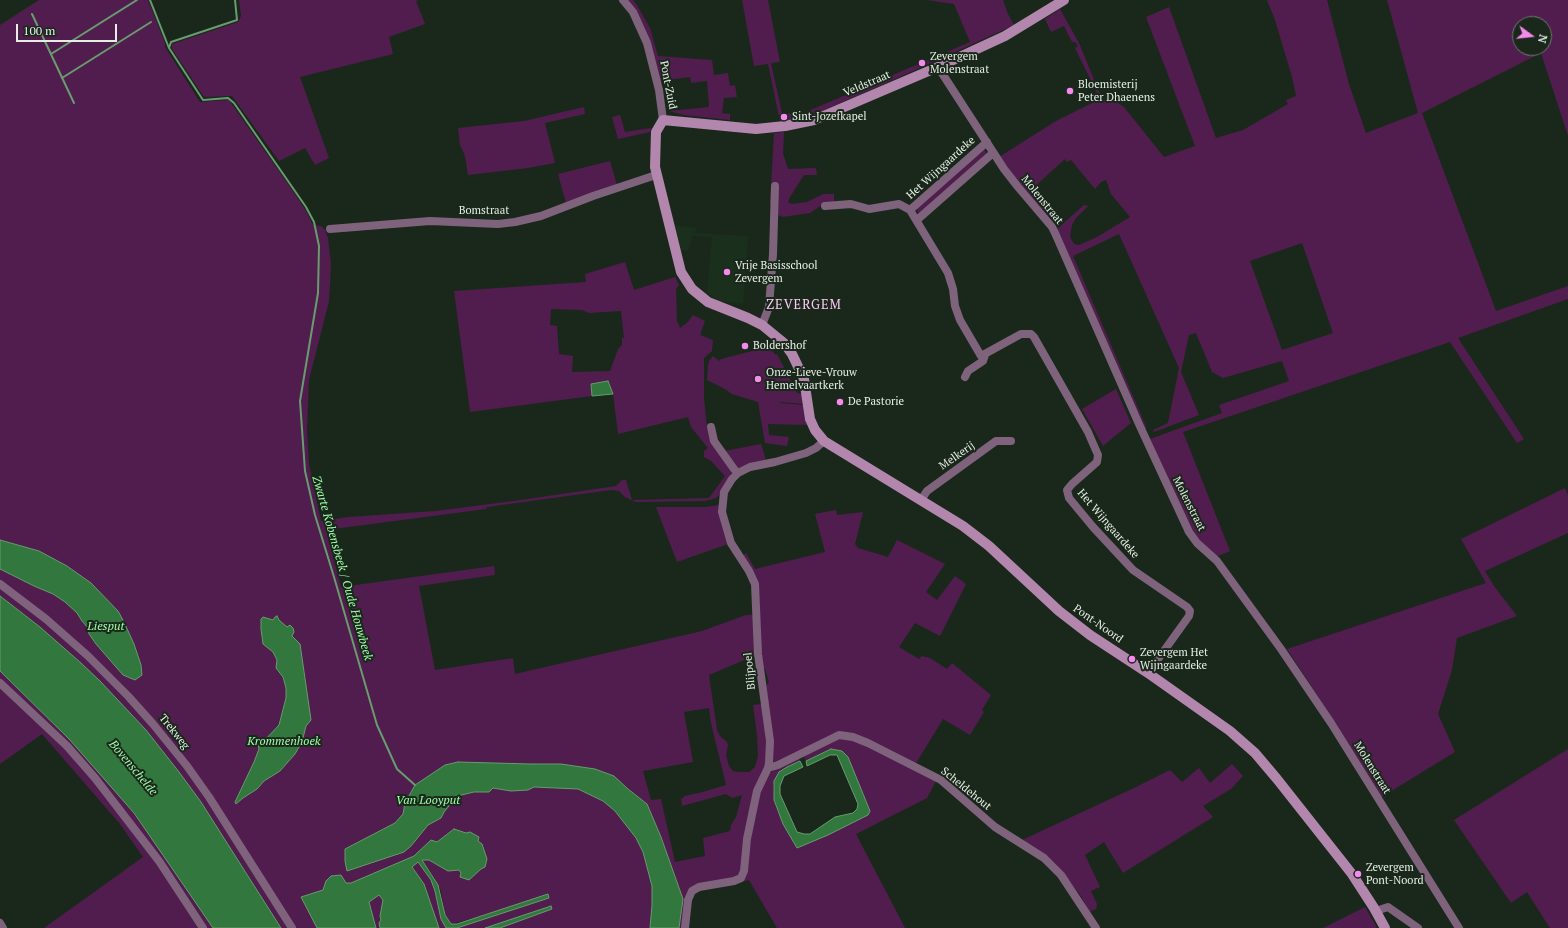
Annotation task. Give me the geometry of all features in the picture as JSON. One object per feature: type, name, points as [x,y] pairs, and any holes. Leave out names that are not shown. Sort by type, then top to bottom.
[{"type":"street","name":"Pont-Zuid","points":[[623,0],[633,12],[647,43],[659,90],[662,120],[656,132],[654,167],[681,272],[692,289],[708,302],[762,325],[784,343],[798,364],[806,386],[810,419],[817,434],[824,441]]},
{"type":"street","name":"Veldstraat","points":[[662,120],[756,129],[785,126],[814,120],[938,67],[1005,36],[1064,0]]},
{"type":"street","name":"Molenstraat","points":[[938,67],[993,153],[1018,187],[1052,227],[1138,422],[1189,532],[1197,543],[1217,561],[1289,661],[1330,723],[1459,928]]},
{"type":"street","name":"Het Wijngaardeke","points":[[910,210],[987,142]]},
{"type":"street","name":"Het Wijngaardeke","points":[[917,220],[993,153]]},
{"type":"street","name":"Bomstraat","points":[[330,229],[430,221],[498,224],[515,222],[541,216],[593,196],[656,176]]},
{"type":"street","points":[[762,325],[769,306],[773,254],[775,186]]},
{"type":"street","name":"Het Wijngaardeke","points":[[825,206],[851,204],[869,209],[899,204],[910,210],[948,273],[953,289],[955,306],[960,320],[981,356],[1021,334],[1031,334],[1034,337],[1085,426],[1098,455],[1097,462],[1067,490],[1069,498],[1093,527],[1133,570],[1187,607],[1190,612],[1189,616],[1148,673]]},
{"type":"street","name":"Het Wijngaardeke","points":[[965,377],[968,371],[983,361],[985,355]]},
{"type":"street","points":[[711,426],[714,441],[734,470],[738,473],[750,467],[806,454],[824,441]]},
{"type":"street","name":"Pont-Noord","points":[[824,441],[963,526],[989,546],[1059,611],[1090,635],[1148,673],[1230,732],[1255,753],[1352,874],[1385,928]]},
{"type":"street","name":"Melkerij","points":[[921,500],[928,490],[996,441],[1011,442]]},
{"type":"street","name":"Blijpoel","points":[[685,928],[688,900],[692,891],[741,878],[744,871],[747,839],[757,791],[768,768],[770,741],[758,654],[755,584],[749,571],[731,543],[722,512],[724,492],[732,479],[738,473]]},
{"type":"street","name":"Trekweg","points":[[0,584],[46,619],[88,656],[128,696],[153,724],[187,766],[209,797],[292,928]]},
{"type":"street","points":[[0,683],[63,742],[96,778],[159,861],[203,928]]},
{"type":"street","name":"Scheldehout","points":[[768,768],[778,765],[839,735],[853,737],[868,743],[941,780],[995,827],[1044,858],[1061,875],[1096,928]]},
{"type":"street","points":[[1376,911],[1388,907],[1418,928]]},
{"type":"street","points":[[0,923],[4,928]]},
{"type":"shaded area","points":[[39,0],[148,0],[165,43],[165,47],[200,102],[229,100],[293,191],[313,225],[321,226],[325,230],[328,238],[331,265],[329,301],[309,380],[307,430],[309,464],[321,521],[348,517],[436,511],[521,500],[616,486],[622,480],[626,480],[632,500],[709,498],[725,476],[711,461],[704,457],[704,451],[708,448],[691,427],[688,417],[618,434],[613,394],[608,381],[591,384],[592,396],[470,412],[454,291],[586,282],[585,274],[625,262],[634,290],[675,277],[679,285],[676,289],[677,321],[680,328],[688,322],[693,315],[705,321],[700,335],[713,340],[712,351],[704,358],[704,397],[707,429],[715,428],[719,443],[725,451],[761,444],[766,460],[739,468],[730,475],[720,494],[716,498],[705,501],[636,502],[625,497],[619,491],[611,490],[487,507],[486,509],[326,530],[341,587],[494,566],[495,575],[419,586],[435,670],[513,658],[515,674],[702,631],[746,615],[754,615],[756,655],[709,675],[717,730],[728,745],[726,755],[729,766],[733,771],[737,772],[749,772],[755,767],[758,756],[753,705],[762,704],[767,739],[766,762],[741,873],[734,877],[690,889],[688,928],[679,928],[683,899],[661,837],[647,804],[614,776],[561,764],[530,764],[415,785],[405,803],[403,814],[395,823],[345,849],[347,871],[404,852],[411,846],[428,825],[441,818],[449,806],[449,798],[474,792],[489,792],[493,788],[511,791],[534,787],[578,789],[603,801],[615,811],[636,838],[643,852],[652,886],[650,928],[500,928],[552,909],[551,906],[485,928],[457,928],[549,898],[451,924],[445,915],[441,891],[422,859],[429,860],[448,871],[459,870],[469,880],[481,869],[486,855],[482,849],[482,844],[466,833],[454,829],[437,842],[431,840],[414,856],[351,883],[326,881],[323,890],[301,897],[317,928],[281,928],[246,872],[179,772],[146,730],[81,663],[40,627],[0,596],[0,569],[53,594],[65,602],[77,613],[88,628],[89,634],[96,644],[107,655],[134,644],[118,611],[91,583],[67,566],[39,551],[0,540],[0,25]],"holes":[[[551,309],[582,310],[589,313],[621,311],[624,338],[622,338],[622,345],[618,349],[610,371],[572,372],[573,356],[559,354],[557,326],[550,325]],[[275,617],[293,634],[306,726],[302,742],[295,754],[280,771],[264,781],[257,789],[236,804],[235,801],[262,743],[279,725],[286,698],[286,688],[283,677],[276,668],[277,660],[274,652],[263,644],[261,619],[268,618],[273,620]],[[709,708],[711,723],[726,785],[684,796],[684,798],[681,798],[682,806],[726,794],[732,798],[742,795],[736,817],[731,825],[730,831],[703,838],[705,856],[675,862],[661,799],[651,800],[643,771],[693,762],[684,712]]]},
{"type":"shaded area","points":[[239,0],[419,0],[416,1],[425,24],[389,37],[393,54],[300,77],[329,158],[315,165],[305,148],[279,161],[232,96],[204,97],[172,49],[172,44],[238,22],[241,16]]},
{"type":"shaded area","points":[[626,0],[633,0],[637,5],[650,28],[658,56],[712,60],[714,75],[728,73],[730,86],[735,85],[737,97],[724,98],[722,113],[730,114],[730,120],[684,115],[669,111],[709,107],[707,81],[691,83],[690,77],[659,81]]},
{"type":"shaded area","points":[[742,0],[768,0],[780,62],[771,63],[782,113],[793,114],[806,112],[970,42],[954,4],[927,0],[1003,0],[1014,25],[822,111],[784,121],[780,120],[768,64],[754,66]]},
{"type":"shaded area","points":[[1267,0],[1327,0],[1349,84],[1366,133],[1418,113],[1387,0],[1568,0],[1568,136],[1542,56],[1552,56],[1552,16],[1512,16],[1512,56],[1535,56],[1422,113],[1496,311],[1568,286],[1568,299],[1458,338],[1524,439],[1517,443],[1450,342],[1183,432],[1230,551],[1216,557],[1194,538],[1150,439],[1222,413],[1219,405],[1289,381],[1282,361],[1223,378],[1212,372],[1196,333],[1189,335],[1181,372],[1199,415],[1154,432],[1153,430],[1168,423],[1179,368],[1119,234],[1073,256],[1147,429],[1143,428],[1057,229],[1084,205],[1088,206],[1076,218],[1072,225],[1070,237],[1074,244],[1079,245],[1097,237],[1130,217],[1111,194],[1106,180],[1101,182],[1095,189],[1071,160],[1067,162],[1065,159],[1032,189],[1056,218],[1052,222],[1007,169],[999,157],[1056,121],[1096,101],[1095,99],[1099,97],[1075,48],[1078,46],[1075,42],[1072,42],[1064,26],[1051,32],[1045,19],[1060,9],[1079,43],[1102,99],[1115,101],[1124,107],[1164,157],[1195,146],[1146,17],[1169,7],[1216,138],[1243,130],[1288,104],[1286,100],[1296,96],[1292,77],[1275,20]],"holes":[[[1302,243],[1333,333],[1282,350],[1250,261]]]},
{"type":"shaded area","points":[[584,107],[585,114],[545,123],[555,163],[528,168],[468,175],[465,156],[460,145],[458,128],[524,121]]},
{"type":"shaded area","points":[[620,115],[625,132],[651,128],[650,132],[618,139],[612,117]]},
{"type":"shaded area","points":[[784,132],[783,153],[788,169],[816,168],[817,175],[804,175],[788,202],[792,204],[807,202],[823,194],[834,194],[834,204],[823,204],[810,213],[783,217],[778,215],[777,204],[770,204],[774,133]]},
{"type":"shaded area","points":[[984,150],[986,152],[986,156],[921,213],[917,212],[918,207]]},
{"type":"shaded area","points":[[610,161],[617,185],[566,203],[558,174]]},
{"type":"shaded area","name":"Vrije Basisschool Zevergem","points":[[674,225],[698,228],[694,233],[748,236],[743,304],[719,301],[707,293],[712,237],[693,236],[688,251],[681,250]]},
{"type":"shaded area","points":[[764,348],[770,349],[776,355],[777,354],[797,393],[802,394],[804,404],[780,403],[804,405],[807,425],[768,424],[769,435],[789,437],[787,446],[765,443],[758,402],[732,394],[707,380],[709,361],[713,356],[719,361],[721,359]]},
{"type":"shaded area","points":[[1116,389],[1131,423],[1103,446],[1082,409]]},
{"type":"shaded area","points":[[1565,488],[1568,495],[1568,533],[1485,571],[1494,586],[1517,616],[1457,638],[1452,670],[1438,714],[1455,752],[1380,798],[1330,715],[1287,649],[1486,583],[1461,539]]},
{"type":"shaded area","points":[[719,505],[728,544],[677,562],[656,507],[706,507]]},
{"type":"shaded area","points":[[836,510],[837,515],[863,512],[855,544],[858,548],[888,557],[897,540],[945,564],[926,592],[937,600],[955,576],[966,584],[940,636],[915,623],[899,647],[919,659],[922,656],[930,658],[947,669],[952,663],[991,695],[982,710],[984,712],[970,735],[943,719],[915,765],[850,734],[776,762],[773,761],[765,687],[769,682],[765,669],[762,667],[759,599],[742,556],[746,553],[755,569],[825,552],[815,514]]},
{"type":"shaded area","points":[[0,671],[69,739],[134,813],[213,928],[44,928],[143,857],[120,824],[42,734],[0,764]]},
{"type":"shaded area","points":[[836,738],[852,738],[936,781],[927,798],[856,834],[905,928],[777,928],[749,880],[742,882],[745,878],[752,832],[761,789],[769,774],[774,770],[799,758],[800,761],[787,767],[773,786],[776,807],[783,824],[797,848],[869,808],[845,753],[831,749],[806,761],[803,755]]},
{"type":"shaded area","points":[[1568,749],[1568,928],[1550,928],[1527,892],[1511,903],[1454,820]]},
{"type":"shaded area","points":[[1232,764],[1243,776],[1231,789],[1203,806],[1213,817],[1123,873],[1104,842],[1085,855],[1100,887],[1091,891],[1097,904],[1096,909],[1089,912],[1081,896],[1055,863],[1022,840],[1170,770],[1182,782],[1199,768],[1210,783]]},
{"type":"shaded area","points":[[418,862],[431,880],[441,919],[446,928],[439,928],[424,884],[412,866]]},
{"type":"shaded area","points":[[379,895],[383,900],[380,916],[381,920],[379,923],[380,928],[376,928],[369,902]]},
{"type":"shaded area","points":[[1365,907],[1377,928],[1323,928]]},
{"type":"water","points":[[608,381],[613,394],[592,396],[591,384]]},
{"type":"water","name":"Liesput","points":[[0,540],[39,551],[67,566],[91,583],[118,611],[134,644],[141,665],[142,675],[135,680],[123,675],[96,644],[89,634],[88,628],[77,613],[65,602],[53,594],[0,569]]},
{"type":"water","name":"Bovenschelde","points":[[0,596],[40,627],[81,663],[146,730],[201,802],[281,928],[213,928],[134,813],[69,739],[0,671]]},
{"type":"water","name":"Krommenhoek","points":[[277,616],[279,620],[287,627],[290,625],[293,628],[294,632],[292,636],[300,644],[311,720],[306,726],[302,742],[295,754],[280,771],[264,781],[257,789],[236,804],[235,802],[259,749],[258,744],[262,743],[279,725],[286,698],[286,688],[283,677],[276,668],[277,660],[273,652],[263,644],[261,629],[261,619],[263,617],[273,620]]},
{"type":"water","points":[[831,749],[842,751],[848,757],[870,811],[868,815],[828,835],[797,848],[783,824],[774,800],[774,781],[779,772],[800,761],[803,767],[784,776],[780,786],[780,794],[797,832],[810,834],[835,817],[853,813],[857,809],[858,804],[837,755],[830,755],[807,766],[806,761]]},
{"type":"water","name":"Van Looyput","points":[[458,762],[561,764],[595,769],[614,776],[647,804],[661,837],[683,899],[679,928],[650,928],[652,886],[643,852],[636,838],[615,811],[603,801],[578,789],[534,787],[528,790],[511,791],[493,788],[489,792],[474,792],[449,798],[449,806],[441,818],[428,825],[411,846],[404,852],[347,871],[345,849],[395,823],[403,814],[405,803],[415,785],[445,765]]},
{"type":"water","points":[[454,829],[466,833],[470,832],[479,837],[478,841],[482,844],[487,859],[485,867],[469,880],[460,877],[461,873],[459,870],[448,871],[429,860],[422,860],[438,885],[445,915],[451,924],[457,924],[548,894],[549,898],[457,928],[446,928],[441,919],[431,880],[418,862],[412,867],[424,884],[439,928],[380,928],[379,923],[381,920],[380,916],[383,900],[379,895],[369,902],[376,928],[317,928],[301,897],[323,890],[326,881],[331,876],[341,875],[346,883],[351,883],[414,856],[431,840],[437,842]]},
{"type":"water","points":[[551,906],[552,909],[500,928],[485,928]]},
{"type":"waterway","points":[[51,54],[137,0]]},
{"type":"waterway","points":[[150,0],[169,48]]},
{"type":"waterway","name":"Zwarte Kobensbeek / Oude Houwbeek","points":[[235,0],[237,20],[171,42],[169,48],[203,100],[228,98],[234,103],[306,207],[314,222],[319,246],[318,293],[300,401],[305,471],[315,515],[377,725],[397,769],[415,785]]},
{"type":"waterway","points":[[32,14],[74,103]]},
{"type":"waterway","points":[[62,78],[151,22]]},
{"type":"place","name":"Zevergem Molenstraat","points":[[922,63]]},
{"type":"place","name":"Bloemisterij Peter Dhaenens","points":[[1070,91]]},
{"type":"place","name":"Sint-Jozefkapel","points":[[784,117]]},
{"type":"place","name":"Vrije Basisschool Zevergem","points":[[727,272]]},
{"type":"place","name":"Boldershof","points":[[745,346]]},
{"type":"place","name":"Onze-Lieve-Vrouw Hemelvaartkerk","points":[[758,379]]},
{"type":"place","name":"De Pastorie","points":[[840,402]]},
{"type":"place","name":"Zevergem Het Wijngaardeke","points":[[1132,659]]},
{"type":"place","name":"Zevergem Pont-Noord","points":[[1358,874]]},
{"type":"district","name":"ZEVERGEM","points":[[804,305]]}]
